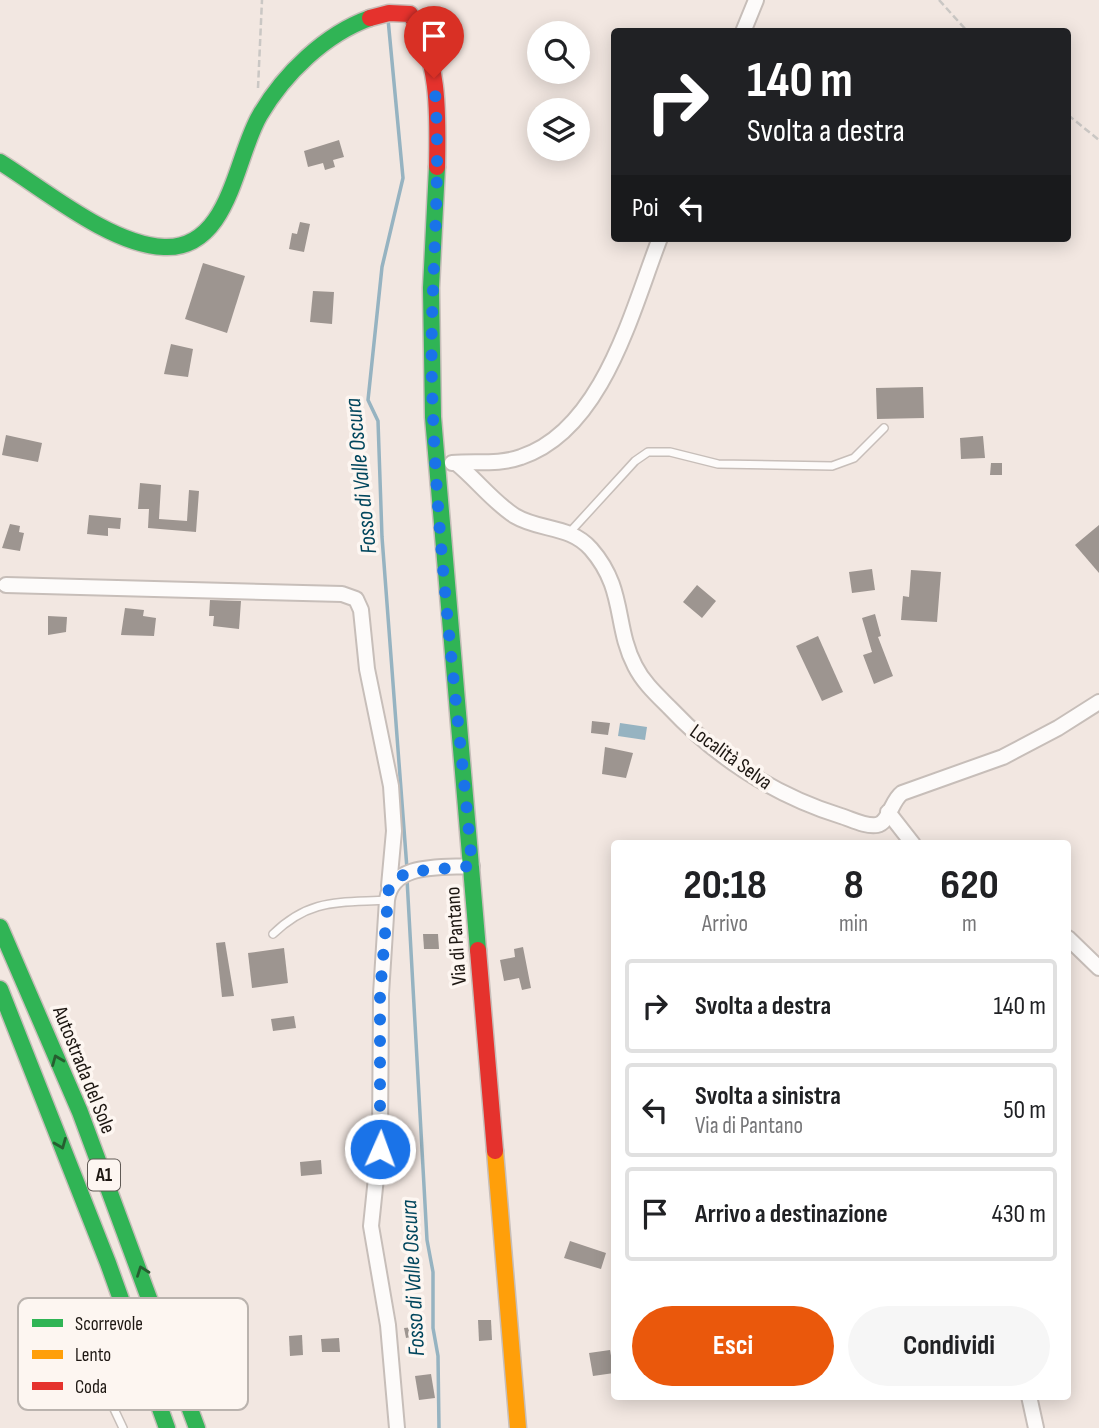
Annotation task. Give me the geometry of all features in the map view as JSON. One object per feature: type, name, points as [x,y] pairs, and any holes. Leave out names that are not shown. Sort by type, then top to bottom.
[{"type":"main road","name":"Via di Pantano","points":[[0,162],[54,198],[121,234],[160,247],[187,246],[199,239],[213,223],[257,120],[287,74],[321,37],[352,11],[385,4],[403,9],[418,22],[426,37],[433,71],[437,136],[431,357],[436,467],[519,1428]]},
{"type":"main road","name":"Autostrada del Sole","points":[[0,927],[24,978],[151,1298]]},
{"type":"main road","name":"A1","points":[[0,989],[121,1298]]},
{"type":"main road","name":"A1","points":[[161,1410],[167,1428]]},
{"type":"main road","name":"Autostrada del Sole","points":[[191,1410],[197,1428]]},
{"type":"street","points":[[745,28],[756,0]]},
{"type":"street","points":[[436,467],[456,463],[502,462],[521,457],[547,445],[570,425],[590,401],[607,370],[658,242]]},
{"type":"street","name":"Località Selva","points":[[456,463],[518,517],[570,532],[590,548],[613,584],[636,668],[650,687],[693,732],[752,776],[798,801],[871,825],[882,823],[892,802],[902,793],[1003,757],[1058,729],[1099,702]]},
{"type":"street","points":[[6,585],[342,594],[356,599],[361,607],[367,669],[391,786],[394,831],[380,994],[380,1139],[371,1226],[388,1325],[397,1428]]},
{"type":"street","points":[[888,812],[910,840]]},
{"type":"street","points":[[388,893],[407,872],[472,866]]},
{"type":"street","points":[[1071,941],[1099,968]]},
{"type":"street","points":[[1031,1400],[1036,1428]]},
{"type":"lane","points":[[570,532],[635,461],[648,452],[664,451],[718,464],[832,466],[854,458],[884,428]]},
{"type":"lane","points":[[274,934],[296,914],[314,906],[388,893]]},
{"type":"lane","points":[[115,1410],[123,1428]]},
{"type":"path","points":[[258,93],[262,0]]},
{"type":"path","points":[[939,0],[964,28]]},
{"type":"path","points":[[1071,117],[1099,140]]},
{"type":"water","points":[[620,723],[647,727],[645,740],[618,736]]},
{"type":"building","points":[[339,140],[344,157],[333,160],[335,167],[325,170],[323,163],[308,167],[304,151]]},
{"type":"building","points":[[300,222],[310,224],[304,252],[289,249],[292,233],[297,234]]},
{"type":"building","points":[[203,263],[245,276],[227,333],[185,319]]},
{"type":"building","points":[[313,291],[334,292],[332,324],[310,322]]},
{"type":"building","points":[[171,344],[193,349],[188,377],[164,374]]},
{"type":"building","points":[[923,387],[924,418],[877,419],[876,388]]},
{"type":"building","points":[[6,435],[42,443],[38,462],[2,455]]},
{"type":"building","points":[[983,436],[985,458],[961,459],[960,438]]},
{"type":"building","points":[[991,463],[1002,463],[1002,475],[990,475]]},
{"type":"building","points":[[140,483],[161,485],[159,519],[187,521],[189,490],[199,491],[196,532],[148,528],[149,509],[138,509]]},
{"type":"building","points":[[89,515],[121,518],[120,529],[108,528],[108,536],[87,534]]},
{"type":"building","points":[[10,524],[20,526],[19,532],[24,533],[20,551],[2,548]]},
{"type":"building","points":[[1099,525],[1099,573],[1075,545]]},
{"type":"building","points":[[872,569],[875,590],[852,593],[849,572]]},
{"type":"building","points":[[911,570],[941,572],[937,622],[901,620],[903,596],[909,597]]},
{"type":"building","points":[[697,585],[716,601],[702,618],[683,602]]},
{"type":"building","points":[[210,600],[241,601],[239,629],[213,626],[214,616],[209,616]]},
{"type":"building","points":[[125,608],[144,610],[143,616],[156,618],[154,636],[121,635]]},
{"type":"building","points":[[875,614],[881,636],[878,637],[893,676],[874,684],[863,655],[872,652],[862,618]]},
{"type":"building","points":[[48,616],[67,617],[66,632],[48,635]]},
{"type":"building","points":[[818,636],[843,692],[822,701],[796,646]]},
{"type":"building","points":[[592,721],[610,723],[608,735],[591,733]]},
{"type":"building","points":[[605,747],[633,753],[626,778],[602,774]]},
{"type":"building","points":[[423,934],[438,934],[439,949],[424,949]]},
{"type":"building","points":[[225,942],[234,996],[222,997],[216,943]]},
{"type":"building","points":[[523,947],[531,988],[522,990],[519,978],[504,981],[500,960],[515,957],[514,949]]},
{"type":"building","points":[[284,948],[288,983],[252,988],[248,953]]},
{"type":"building","points":[[294,1016],[296,1028],[273,1031],[271,1019]]},
{"type":"building","points":[[321,1160],[322,1174],[301,1176],[300,1162]]},
{"type":"building","points":[[570,1241],[606,1253],[601,1269],[564,1258]]},
{"type":"building","points":[[478,1320],[491,1320],[492,1340],[479,1341]]},
{"type":"building","points":[[414,1327],[415,1336],[406,1338],[404,1328]]},
{"type":"building","points":[[302,1335],[303,1355],[290,1356],[289,1336]]},
{"type":"building","points":[[339,1338],[340,1352],[322,1352],[321,1339]]},
{"type":"building","points":[[610,1350],[611,1373],[593,1376],[589,1353]]},
{"type":"building","points":[[431,1374],[435,1398],[419,1400],[415,1376]]},
{"type":"waterway","name":"Fosso di Valle Oscura","points":[[388,19],[403,178],[382,267],[368,400],[378,421],[382,537],[407,869]]},
{"type":"waterway","name":"Fosso di Valle Oscura","points":[[407,879],[427,1240],[433,1272],[433,1328],[438,1356],[439,1428]]},
{"type":"traffic: fast","points":[[0,162],[79,214],[122,237],[164,247],[186,244],[203,234],[217,218],[251,133],[281,85],[322,45],[337,34],[370,18]]},
{"type":"traffic: fast","points":[[437,167],[431,288],[433,417],[478,950]]},
{"type":"traffic: fast","points":[[0,927],[80,1112],[149,1298]]},
{"type":"traffic: fast","points":[[0,989],[121,1298]]},
{"type":"traffic: fast","points":[[161,1410],[167,1428]]},
{"type":"traffic: fast","points":[[190,1410],[197,1428]]},
{"type":"traffic: slow","points":[[495,1151],[518,1428]]},
{"type":"traffic: jam","points":[[370,18],[389,13],[410,14],[420,31],[427,49],[435,88],[437,167]]},
{"type":"traffic: jam","points":[[478,950],[495,1151]]},
{"type":"route","points":[[380,1149],[380,994],[389,886],[398,876],[407,872],[472,866],[432,410],[432,287],[437,136],[434,78]]}]
